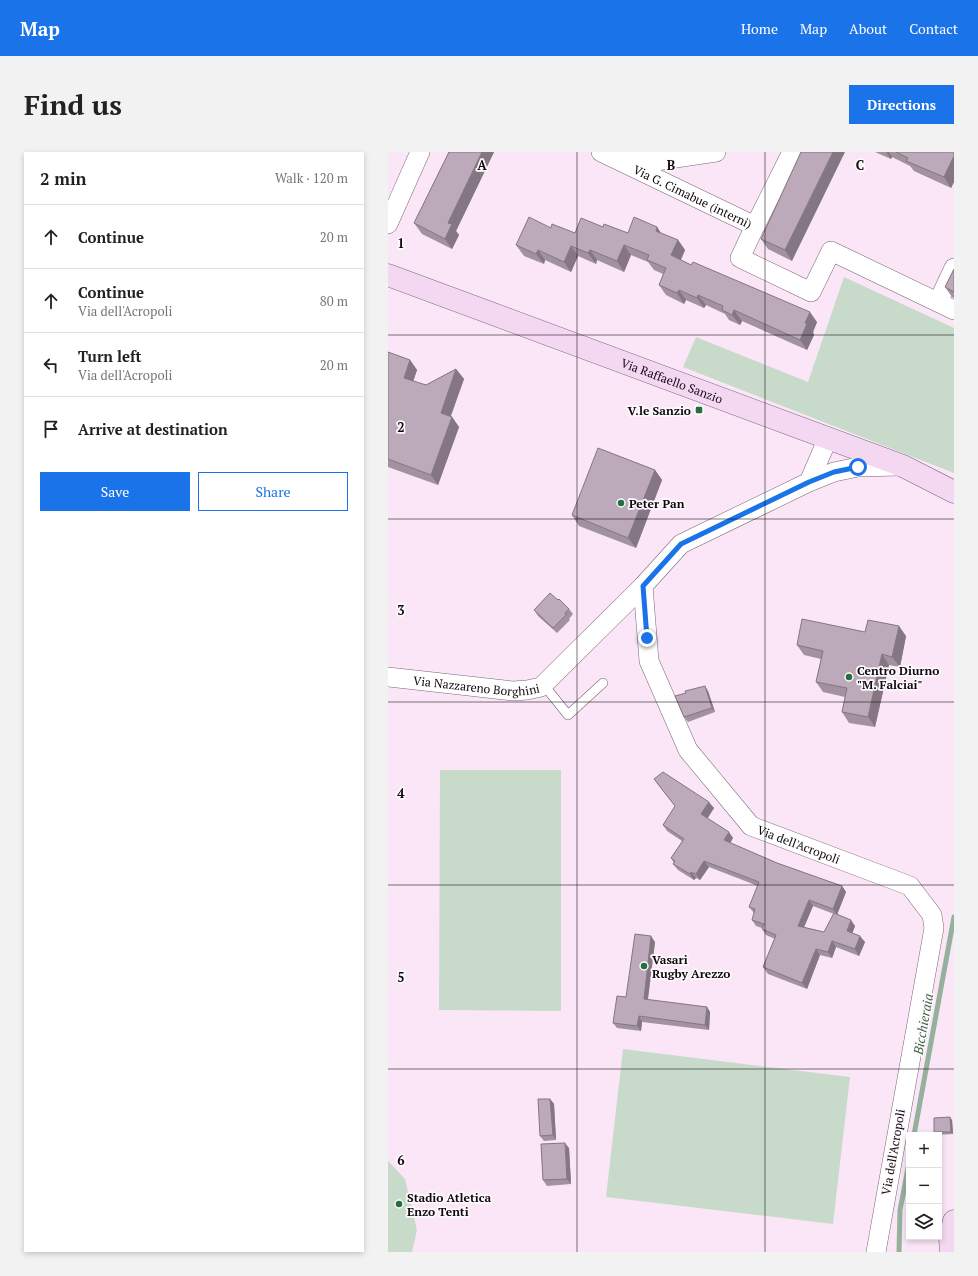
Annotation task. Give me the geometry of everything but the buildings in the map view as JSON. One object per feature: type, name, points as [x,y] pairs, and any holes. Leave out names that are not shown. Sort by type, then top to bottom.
[{"type":"main road","name":"Via Raffaello Sanzio","points":[[388,275],[903,466],[954,492]]},
{"type":"main road","points":[[951,1252],[950,1238],[954,1221]]},
{"type":"street","points":[[388,224],[420,152]]},
{"type":"street","name":"Via G. Cimabue (interni)","points":[[601,152],[755,226],[740,258],[811,292],[831,251],[946,306]]},
{"type":"street","points":[[612,152],[649,162],[716,152]]},
{"type":"street","points":[[755,226],[792,152]]},
{"type":"street","points":[[946,306],[954,268]]},
{"type":"street","points":[[809,482],[828,438]]},
{"type":"street","points":[[643,586],[681,544],[809,482],[834,472],[858,467],[903,466]]},
{"type":"street","name":"Via Nazzareno Borghini","points":[[388,677],[513,691],[527,690],[542,686],[643,586]]},
{"type":"street","name":"Via dell'Acropoli","points":[[643,586],[649,661],[688,750],[751,826],[910,886],[932,915],[934,928],[876,1252]]},
{"type":"lane","points":[[542,686],[568,715],[603,683]]},
{"type":"green space","points":[[844,277],[954,328],[954,473],[683,367],[696,337],[808,382]]},
{"type":"green space","points":[[440,770],[561,770],[561,1011],[439,1010]]},
{"type":"green space","points":[[623,1049],[850,1077],[833,1224],[606,1197]]},
{"type":"green space","name":"Stadio Atletica Enzo Tenti","points":[[388,1161],[405,1179],[417,1230],[412,1252],[388,1252]]},
{"type":"waterway","name":"Bicchieraia","points":[[915,1132],[954,917]]},
{"type":"waterway","name":"Bicchieraia","points":[[899,1252],[900,1210],[908,1168]]},
{"type":"place","name":"V.le Sanzio","points":[[699,410]]},
{"type":"place","name":"Peter Pan","points":[[621,503]]},
{"type":"place","name":"Centro Diurno \"M. Falciai\"","points":[[849,677]]},
{"type":"place","name":"Vasari Rugby Arezzo","points":[[644,966]]},
{"type":"place","name":"Stadio Atletica Enzo Tenti","points":[[399,1204]]},
{"type":"route","points":[[647,638],[643,586],[681,544],[809,482],[834,472],[858,467]]}]
